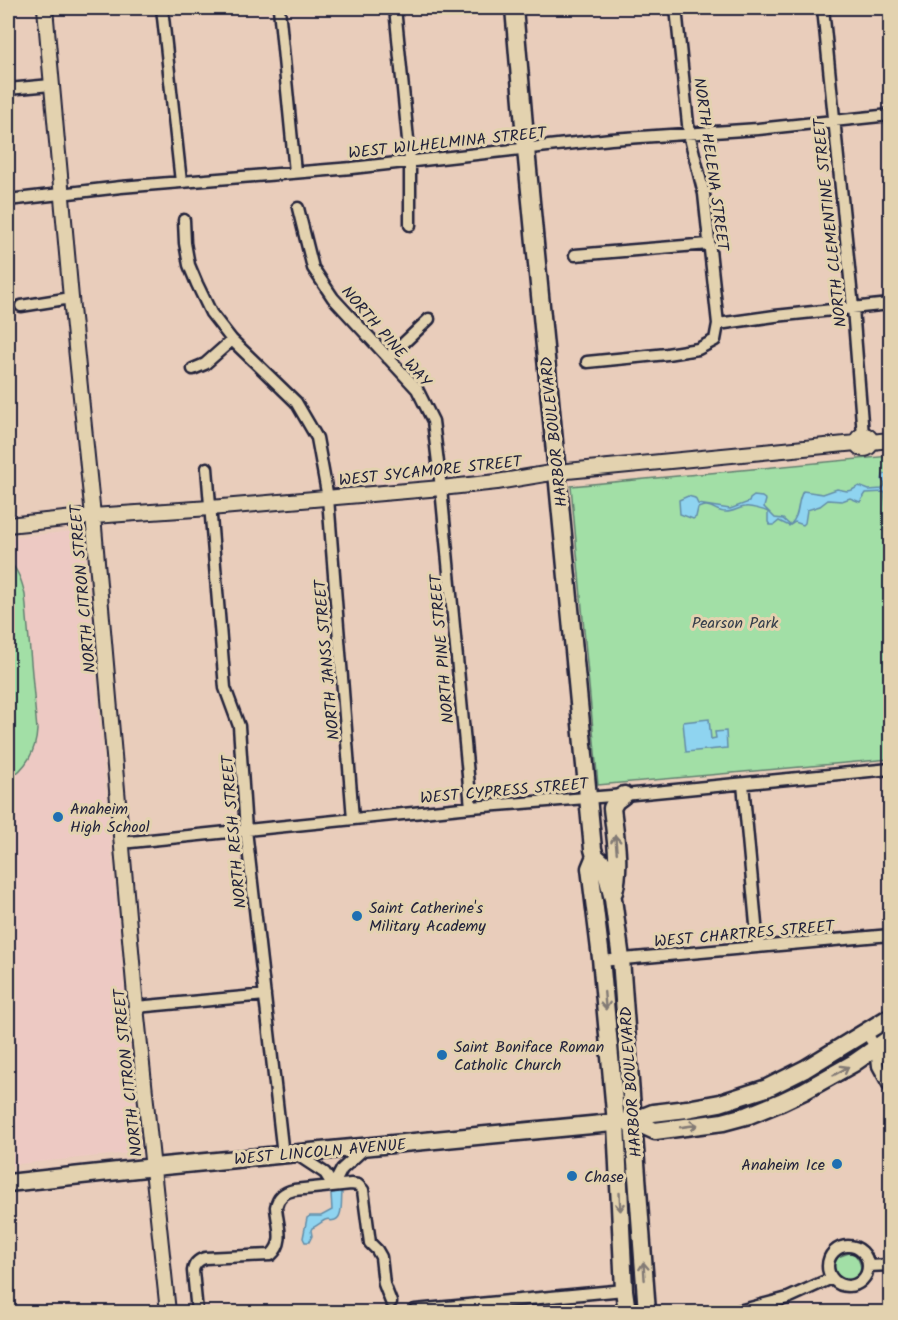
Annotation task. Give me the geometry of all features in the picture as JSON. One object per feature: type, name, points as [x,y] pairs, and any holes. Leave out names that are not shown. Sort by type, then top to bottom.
[{"type":"main road","name":"HARBOR BOULEVARD","points":[[514,8],[592,849],[595,856],[604,864],[613,899],[621,959],[647,1312]]},
{"type":"main road","points":[[613,899],[617,870],[612,808],[616,801],[624,795]]},
{"type":"main road","name":"HARBOR BOULEVARD","points":[[595,856],[590,868],[616,1123],[627,1312]]},
{"type":"main road","name":"WEST LINCOLN AVENUE","points":[[8,1183],[633,1121],[653,1113],[720,1103],[767,1088],[891,1017]]},
{"type":"main road","name":"WEST LINCOLN AVENUE","points":[[633,1121],[655,1131],[723,1122],[749,1115],[804,1091],[854,1063],[883,1043]]},
{"type":"street","name":"NORTH CITRON STREET","points":[[45,8],[136,1007],[168,1312]]},
{"type":"street","points":[[162,8],[181,182]]},
{"type":"street","points":[[279,8],[295,172]]},
{"type":"street","points":[[395,8],[410,160],[410,225]]},
{"type":"street","name":"NORTH HELENA STREET","points":[[676,8],[689,134],[705,194],[718,324]]},
{"type":"street","name":"NORTH CLEMENTINE STREET","points":[[823,8],[864,440]]},
{"type":"street","points":[[8,89],[51,85]]},
{"type":"street","name":"WEST WILHELMINA STREET","points":[[8,200],[121,187],[352,168],[611,139],[758,129],[891,115]]},
{"type":"street","name":"NORTH PINE WAY","points":[[298,208],[313,268],[333,298],[417,389],[434,421],[441,488]]},
{"type":"street","name":"NORTH JANSS STREET","points":[[184,220],[189,265],[196,285],[211,313],[232,340],[296,402],[317,438],[328,498],[353,819]]},
{"type":"street","points":[[574,255],[709,244]]},
{"type":"street","points":[[21,306],[71,298]]},
{"type":"street","points":[[587,362],[698,349],[714,340],[718,324],[891,304]]},
{"type":"street","points":[[388,358],[429,319]]},
{"type":"street","points":[[193,369],[205,364],[232,340]]},
{"type":"street","name":"WEST SYCAMORE STREET","points":[[8,525],[441,488],[557,472],[864,440],[891,440]]},
{"type":"street","name":"NORTH RESH STREET","points":[[207,468],[225,688],[239,726],[246,830],[265,995],[289,1154]]},
{"type":"street","name":"NORTH PINE STREET","points":[[441,488],[471,807]]},
{"type":"street","name":"WEST CYPRESS STREET","points":[[121,843],[471,807],[624,795],[891,769]]},
{"type":"street","points":[[743,784],[758,946]]},
{"type":"street","name":"WEST CHARTRES STREET","points":[[601,961],[891,934]]},
{"type":"street","points":[[136,1007],[265,995]]},
{"type":"street","points":[[866,1032],[883,1043],[891,1059]]},
{"type":"street","points":[[883,1043],[878,1066],[891,1088]]},
{"type":"street","points":[[333,1186],[342,1169],[366,1147]]},
{"type":"street","points":[[289,1154],[325,1173],[333,1186]]},
{"type":"street","points":[[197,1312],[193,1271],[199,1261],[205,1258],[271,1255],[279,1244],[276,1207],[281,1196],[290,1191],[355,1184],[363,1190],[369,1243],[381,1257],[384,1284],[391,1302]]},
{"type":"street","points":[[848,1246],[859,1249],[864,1254],[868,1266],[867,1275],[862,1281],[857,1285],[844,1286],[832,1278],[828,1263],[833,1254],[842,1247],[848,1246]]},
{"type":"street","points":[[868,1266],[891,1265]]},
{"type":"street","points":[[722,1312],[788,1298],[832,1278]]},
{"type":"street","points":[[414,1310],[624,1290]]},
{"type":"street","points":[[8,1305],[8,1312]]},
{"type":"shaded area","name":"Anaheim High School","points":[[79,532],[82,536],[139,1143],[131,1153],[8,1165],[8,538]]},
{"type":"green space","name":"Pearson Park","points":[[890,456],[890,759],[598,785],[571,486]]},
{"type":"green space","points":[[8,560],[19,576],[25,595],[37,730],[35,745],[29,759],[8,779]]},
{"type":"green space","points":[[854,1253],[858,1259],[860,1273],[854,1279],[841,1280],[833,1266],[838,1257]]},
{"type":"water","points":[[890,473],[890,508],[886,505],[884,492],[866,493],[860,502],[850,498],[842,501],[828,500],[820,506],[807,510],[803,525],[795,522],[789,526],[779,521],[770,525],[768,512],[750,507],[726,512],[703,506],[698,508],[696,517],[693,519],[680,514],[679,500],[688,496],[695,498],[698,504],[730,509],[749,502],[754,496],[766,500],[764,507],[775,518],[783,519],[790,525],[796,517],[803,491],[823,494],[837,489],[852,490],[859,486],[869,490],[882,489],[885,485],[882,480],[883,475]]},
{"type":"water","points":[[709,719],[711,739],[716,738],[715,732],[726,731],[727,748],[686,752],[683,722]]},
{"type":"water","points":[[340,1191],[342,1193],[341,1208],[338,1219],[325,1220],[312,1228],[309,1242],[305,1242],[303,1238],[307,1218],[321,1216],[332,1210],[331,1193]]},
{"type":"place","name":"Anaheim High School","points":[[58,817]]},
{"type":"place","name":"Saint Catherine's Military Academy","points":[[357,916]]},
{"type":"place","name":"Saint Boniface Roman Catholic Church","points":[[442,1055]]},
{"type":"place","name":"Anaheim Ice","points":[[837,1164]]},
{"type":"place","name":"Chase","points":[[572,1176]]}]
